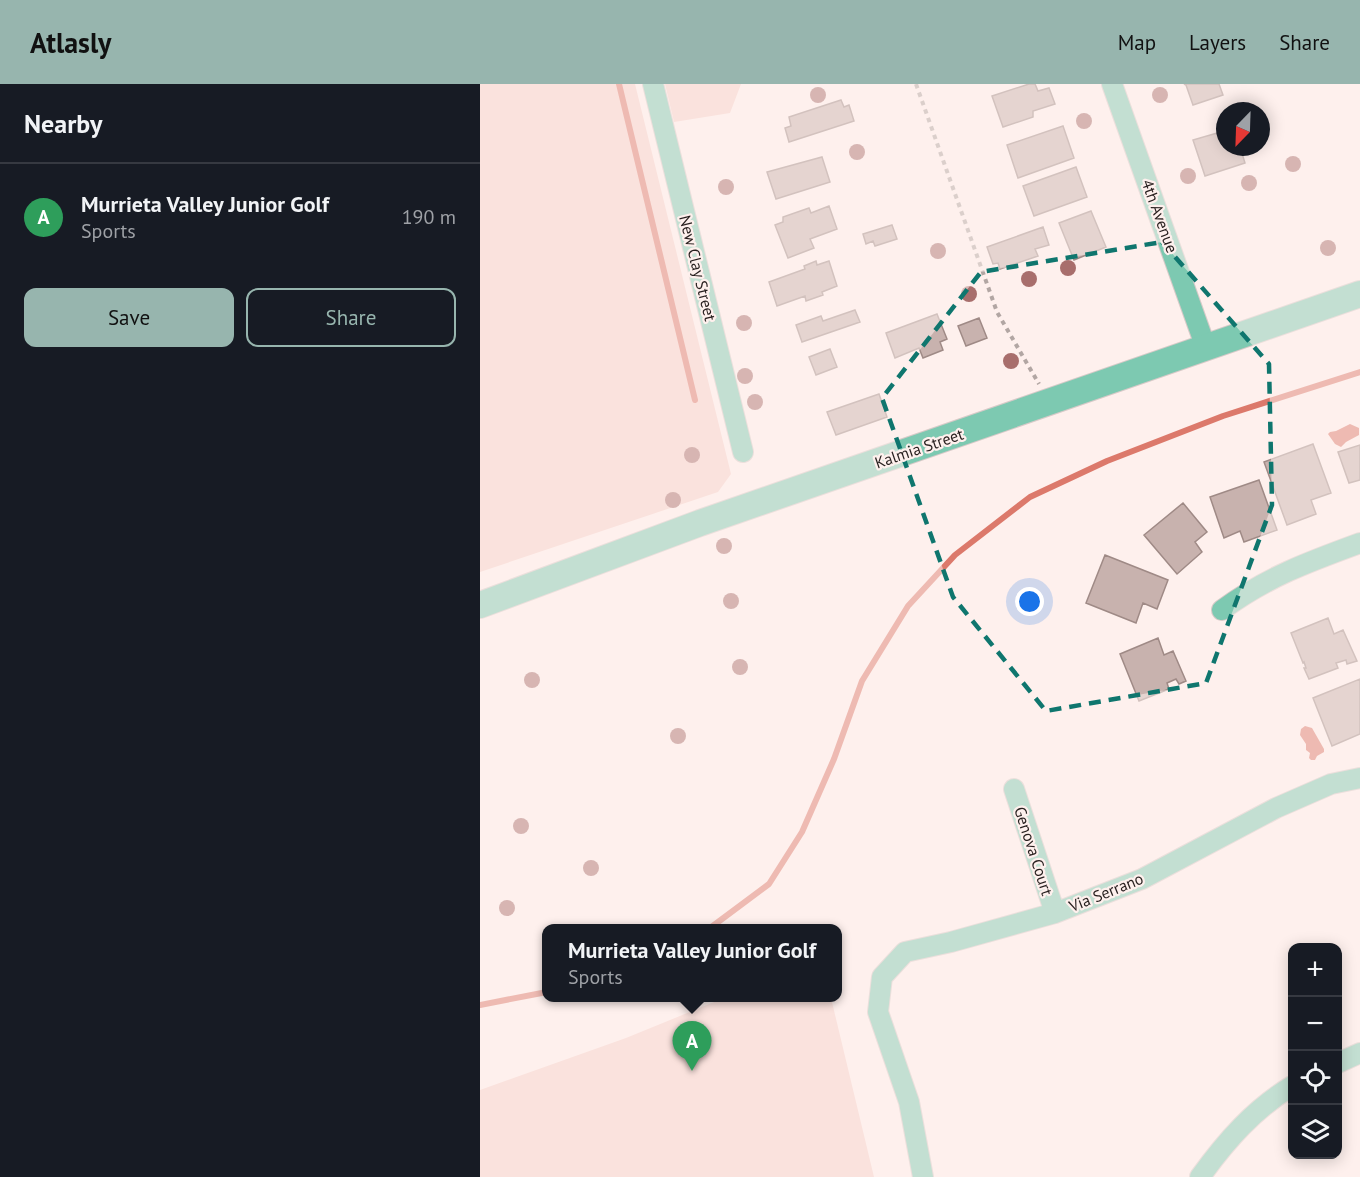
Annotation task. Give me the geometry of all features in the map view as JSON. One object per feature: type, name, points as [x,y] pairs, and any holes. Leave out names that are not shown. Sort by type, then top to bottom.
[{"type":"street","name":"New Clay Street","points":[[653,84],[743,452]]},
{"type":"street","name":"4th Avenue","points":[[1113,84],[1206,348]]},
{"type":"street","name":"Kalmia Street","points":[[480,605],[700,523],[1360,294]]},
{"type":"street","points":[[1222,610],[1250,590],[1286,571],[1360,544]]},
{"type":"street","name":"Via Serrano","points":[[923,1177],[909,1102],[878,1012],[882,977],[905,952],[951,942],[1055,913],[1142,879],[1276,808],[1331,784],[1360,777]]},
{"type":"street","name":"Genova Court","points":[[1014,789],[1055,913]]},
{"type":"street","points":[[1342,1061],[1360,1053]]},
{"type":"street","points":[[1200,1177],[1233,1134],[1261,1107],[1288,1089]]},
{"type":"path","points":[[916,84],[997,312],[1050,403]]},
{"type":"highlighted area","points":[[1162,242],[1269,364],[1272,505],[1206,683],[1046,711],[953,597],[882,398],[981,272]]},
{"type":"shaded area","points":[[480,84],[635,84],[731,474],[718,492],[480,572]]},
{"type":"shaded area","points":[[665,84],[741,84],[730,113],[674,122]]},
{"type":"shaded area","points":[[1350,424],[1359,428],[1359,435],[1341,447],[1335,444],[1328,434]]},
{"type":"shaded area","points":[[1305,726],[1312,728],[1324,749],[1324,752],[1315,760],[1309,758],[1310,753],[1306,750],[1306,744],[1300,735],[1301,729]]},
{"type":"shaded area","points":[[714,1002],[832,1002],[874,1177],[480,1177],[480,1090],[626,1038]]},
{"type":"building","points":[[1035,84],[1038,91],[1049,88],[1055,104],[1033,111],[1033,117],[1003,127],[992,96]]},
{"type":"building","points":[[1184,84],[1219,84],[1223,95],[1193,105]]},
{"type":"building","points":[[841,100],[844,107],[849,105],[854,121],[789,142],[785,128],[791,126],[789,117]]},
{"type":"building","points":[[1063,126],[1074,158],[1018,178],[1007,145]]},
{"type":"building","points":[[1216,133],[1216,156],[1243,156],[1245,163],[1205,176],[1193,140]]},
{"type":"building","points":[[822,157],[830,182],[776,199],[767,172]]},
{"type":"building","points":[[1076,167],[1087,197],[1034,216],[1023,186]]},
{"type":"building","points":[[829,206],[837,229],[810,239],[814,248],[788,258],[775,225],[783,222],[783,217],[809,208],[811,213]]},
{"type":"building","points":[[1091,211],[1106,247],[1074,260],[1059,223]]},
{"type":"building","points":[[892,225],[897,239],[875,246],[873,241],[866,244],[863,234]]},
{"type":"building","points":[[1043,227],[1049,245],[1035,249],[1038,256],[1000,269],[998,263],[993,264],[987,247]]},
{"type":"building","points":[[816,261],[817,265],[829,261],[837,286],[822,292],[823,295],[806,301],[805,296],[777,306],[769,282],[805,269],[804,266]]},
{"type":"building","points":[[855,310],[860,322],[802,342],[796,325],[821,316],[823,321]]},
{"type":"building","points":[[937,314],[947,339],[940,342],[943,350],[923,358],[919,348],[895,358],[886,333]]},
{"type":"building","points":[[979,318],[987,338],[966,346],[958,326]]},
{"type":"building","points":[[830,349],[837,367],[816,375],[809,357]]},
{"type":"building","points":[[879,394],[887,417],[836,435],[827,412]]},
{"type":"building","points":[[1313,444],[1331,493],[1311,500],[1316,514],[1287,525],[1264,462]]},
{"type":"building","points":[[1360,445],[1360,480],[1349,483],[1338,452]]},
{"type":"building","points":[[1259,480],[1277,530],[1244,542],[1240,531],[1224,538],[1210,497]]},
{"type":"building","points":[[1183,503],[1207,532],[1195,542],[1202,552],[1177,574],[1144,535]]},
{"type":"building","points":[[1105,555],[1168,580],[1157,609],[1143,603],[1136,623],[1086,603]]},
{"type":"building","points":[[1328,618],[1334,634],[1343,630],[1357,661],[1347,664],[1346,660],[1336,663],[1338,668],[1309,679],[1291,633]]},
{"type":"building","points":[[1158,638],[1164,655],[1173,651],[1186,681],[1179,684],[1176,679],[1167,683],[1169,689],[1139,701],[1120,654]]},
{"type":"building","points":[[1360,679],[1360,734],[1332,746],[1313,698]]},
{"type":"waterway","points":[[619,84],[695,400]]},
{"type":"waterway","points":[[715,924],[769,884],[802,832],[834,759],[862,681],[908,606],[955,555],[1030,497],[1107,461],[1223,416],[1360,372]]},
{"type":"waterway","points":[[480,1005],[542,993]]},
{"type":"place","name":"Murrieta Valley Junior Golf","points":[[692,1071]]}]
